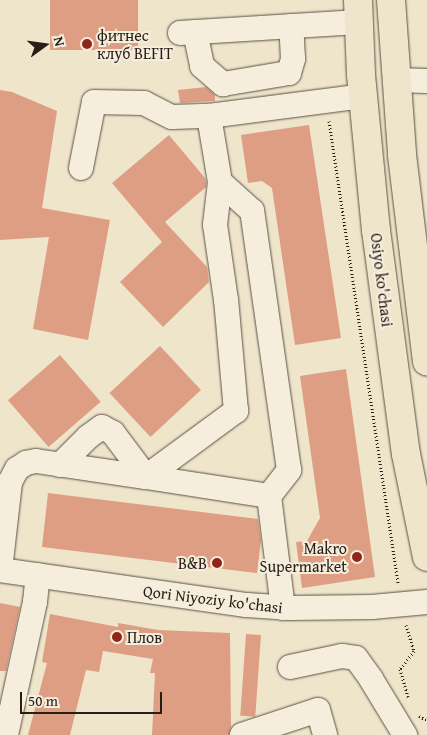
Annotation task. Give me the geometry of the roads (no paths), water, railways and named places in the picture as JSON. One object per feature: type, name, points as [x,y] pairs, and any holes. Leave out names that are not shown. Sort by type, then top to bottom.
[{"type":"main road","name":"Osiyo ko'chasi","points":[[391,0],[396,80],[410,230],[427,360]]},
{"type":"main road","name":"Osiyo ko'chasi","points":[[358,11],[363,96],[376,230],[406,454],[427,558]]},
{"type":"street","points":[[291,26],[293,59],[289,73],[223,84],[202,66],[187,33],[291,26],[358,11]]},
{"type":"street","points":[[396,80],[427,81]]},
{"type":"street","points":[[81,168],[94,102],[144,103],[172,117],[209,116],[363,96]]},
{"type":"street","points":[[146,477],[236,411],[226,300],[215,224],[220,182],[209,116]]},
{"type":"street","points":[[220,182],[252,211],[289,470],[269,496],[283,608]]},
{"type":"street","points":[[60,465],[102,427],[113,433],[146,477]]},
{"type":"street","points":[[0,570],[10,482],[17,469],[26,463],[36,461],[269,496]]},
{"type":"street","name":"Qori Niyoziy ko'chasi","points":[[0,570],[154,593],[283,608],[401,606],[427,602]]},
{"type":"street","points":[[6,735],[35,602],[38,575]]},
{"type":"street","points":[[290,667],[342,656],[356,658],[405,735]]},
{"type":"street","points":[[242,735],[318,710],[325,735]]},
{"type":"place","name":"фитнес клуб BEFIT","points":[[87,44]]},
{"type":"place","name":"Makro Supermarket","points":[[357,557]]},
{"type":"place","name":"B&B","points":[[217,563]]},
{"type":"place","name":"Плов","points":[[117,637]]}]
